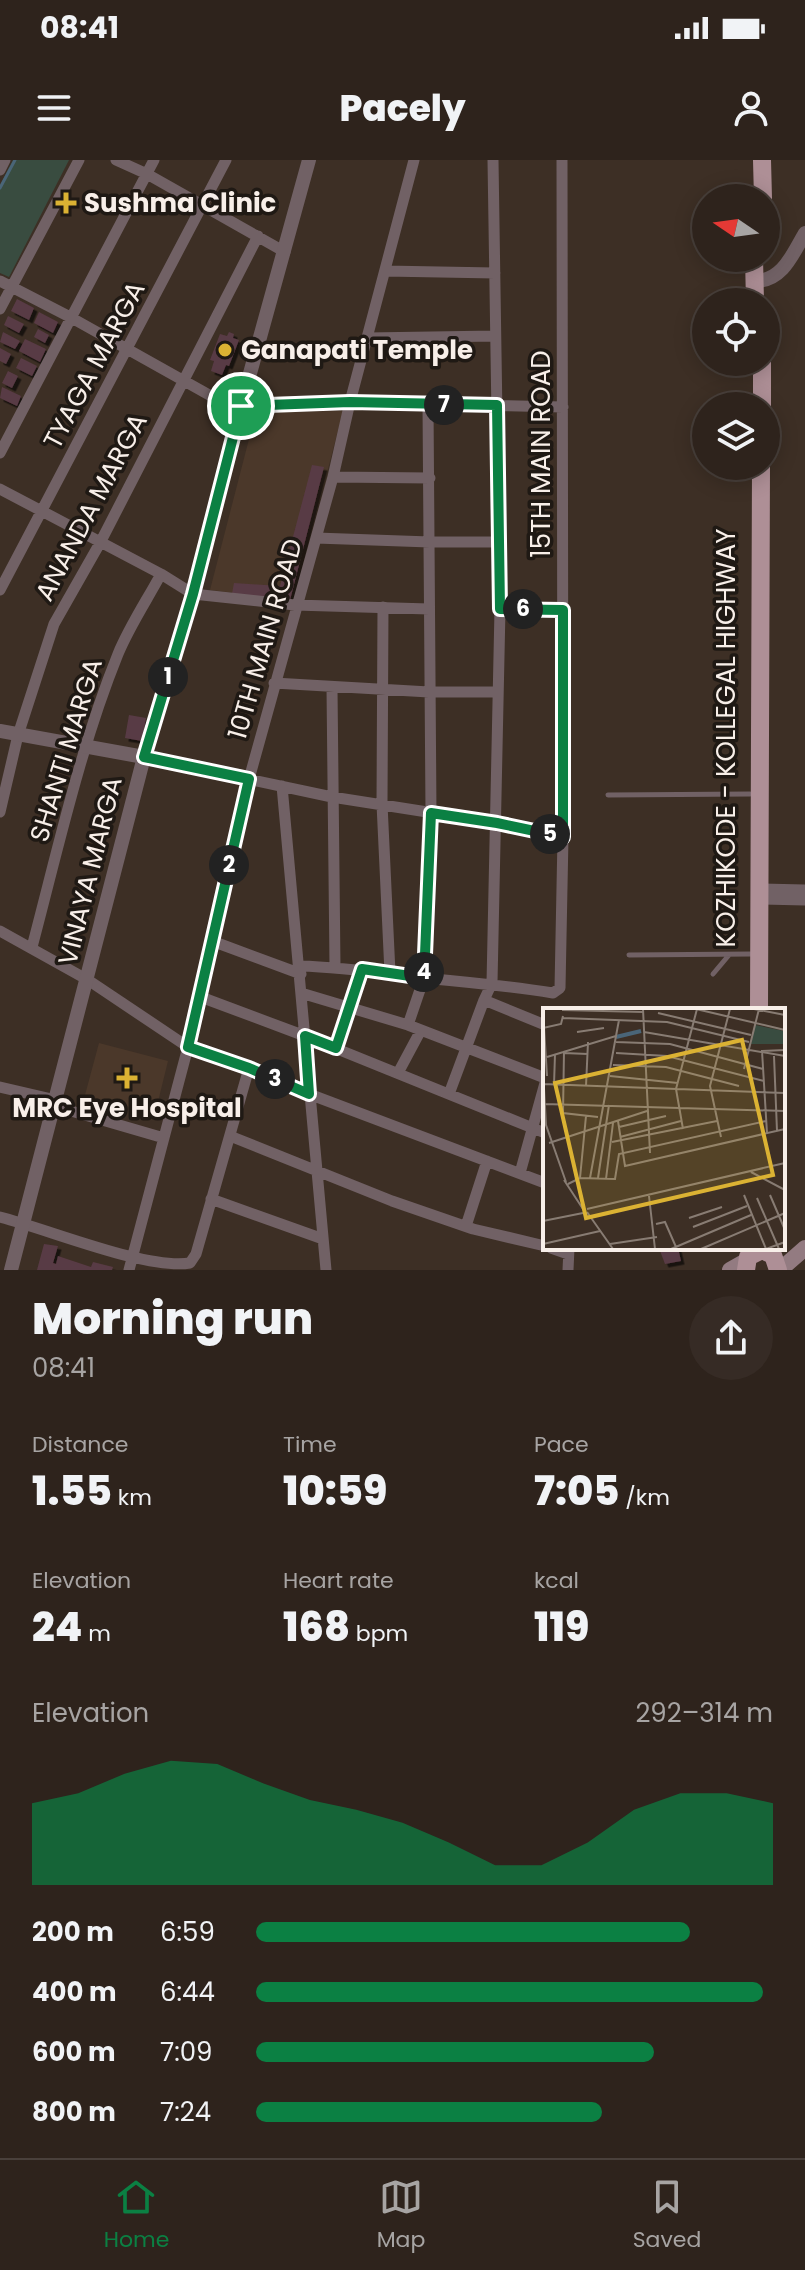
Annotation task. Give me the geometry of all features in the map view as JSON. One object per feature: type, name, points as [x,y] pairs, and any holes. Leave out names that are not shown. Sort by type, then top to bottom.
[{"type":"main road","points":[[753,160],[753,184]]},
{"type":"main road","points":[[762,160],[763,184]]},
{"type":"main road","points":[[757,272],[760,288]]},
{"type":"main road","points":[[758,288],[761,272]]},
{"type":"main road","name":"KOZHIKODE - KOLLEGAL HIGHWAY","points":[[751,1008],[754,480]]},
{"type":"main road","points":[[759,1008],[761,480]]},
{"type":"main road","points":[[760,1259],[805,1246]]},
{"type":"street","points":[[0,170],[5,160]]},
{"type":"street","points":[[0,309],[6,284],[79,160]]},
{"type":"street","points":[[116,160],[204,205],[285,252]]},
{"type":"street","points":[[0,453],[154,160]]},
{"type":"street","name":"TYAGA MARGA","points":[[0,590],[226,160]]},
{"type":"street","name":"VINAYA MARGA","points":[[11,1270],[144,757],[193,594],[309,160]]},
{"type":"street","name":"10TH MAIN ROAD","points":[[130,1264],[188,1047],[249,779],[333,477],[414,160]]},
{"type":"street","points":[[449,1094],[465,1046],[492,983],[500,609],[493,160]]},
{"type":"street","name":"15TH MAIN ROAD","points":[[492,983],[553,993],[560,988],[563,837],[562,160]]},
{"type":"street","points":[[759,281],[773,278],[782,270],[805,233]]},
{"type":"street","name":"ANANDA MARGA","points":[[0,812],[18,735],[54,624],[100,543],[258,236]]},
{"type":"street","points":[[385,271],[495,273]]},
{"type":"street","points":[[6,284],[211,396],[241,406],[350,402],[563,407]]},
{"type":"street","points":[[367,338],[495,336]]},
{"type":"street","points":[[408,1025],[424,978],[431,813],[428,405]]},
{"type":"street","points":[[333,477],[430,478]]},
{"type":"street","points":[[0,489],[193,594],[295,605],[429,609]]},
{"type":"street","points":[[316,538],[499,542]]},
{"type":"street","name":"SHANTI MARGA","points":[[32,947],[86,747],[119,651],[161,574]]},
{"type":"street","points":[[383,607],[382,804],[390,973]]},
{"type":"street","points":[[500,609],[563,610]]},
{"type":"street","points":[[274,683],[429,692],[497,692]]},
{"type":"street","points":[[332,688],[335,967]]},
{"type":"street","points":[[0,731],[144,757],[332,797],[497,823],[563,837]]},
{"type":"street","points":[[282,786],[326,1270]]},
{"type":"street","points":[[761,894],[805,890]]},
{"type":"street","points":[[761,894],[805,900]]},
{"type":"street","points":[[0,931],[88,980],[188,1047],[543,1182]]},
{"type":"street","points":[[212,941],[300,970],[335,967],[492,983]]},
{"type":"street","points":[[336,1048],[362,969]]},
{"type":"street","points":[[301,993],[408,1025],[543,1080]]},
{"type":"street","points":[[198,996],[543,1132]]},
{"type":"street","points":[[484,1000],[543,1024]]},
{"type":"street","points":[[398,1073],[421,1030]]},
{"type":"street","points":[[0,1217],[24,1223],[130,1264],[180,1266],[190,1263],[196,1254],[249,1068]]},
{"type":"street","points":[[0,1087],[164,1138]]},
{"type":"street","points":[[520,1173],[543,1088]]},
{"type":"street","points":[[230,1136],[392,1201],[466,1226],[543,1245]]},
{"type":"street","points":[[466,1226],[487,1161]]},
{"type":"street","points":[[211,1199],[323,1239]]},
{"type":"street","points":[[568,1270],[569,1251]]},
{"type":"lane","points":[[608,795],[750,794]]},
{"type":"lane","points":[[713,974],[729,954]]},
{"type":"lane","points":[[629,955],[751,954]]},
{"type":"shaded area","points":[[343,411],[294,600],[210,590],[256,412]]},
{"type":"shaded area","name":"MRC Eye Hospital","points":[[99,1043],[168,1061],[155,1114],[85,1095]]},
{"type":"green space","points":[[13,160],[69,160],[9,277],[0,273],[0,185]]},
{"type":"building","points":[[17,299],[34,308],[29,320],[11,311]]},
{"type":"building","points":[[39,312],[58,322],[53,333],[34,323]]},
{"type":"building","points":[[8,316],[24,324],[19,333],[4,325]]},
{"type":"building","points":[[38,329],[49,335],[45,343],[34,337]]},
{"type":"building","points":[[3,332],[20,341],[15,349],[0,342]]},
{"type":"building","name":"Ganapati Temple","points":[[229,332],[239,340],[222,375],[211,371],[214,361],[210,360],[220,334],[227,336]]},
{"type":"building","points":[[25,339],[46,349],[40,362],[19,351]]},
{"type":"building","points":[[0,348],[11,354],[6,364],[0,361]]},
{"type":"building","points":[[21,358],[37,366],[32,376],[16,368]]},
{"type":"building","points":[[8,371],[18,376],[12,388],[2,383]]},
{"type":"building","points":[[2,387],[21,396],[17,406],[0,398]]},
{"type":"building","points":[[312,465],[324,467],[290,600],[232,594],[234,583],[280,586]]},
{"type":"building","points":[[129,715],[146,718],[142,741],[125,738]]},
{"type":"building","points":[[44,1244],[58,1246],[53,1263],[56,1264],[58,1256],[91,1267],[93,1262],[113,1267],[112,1270],[37,1270]]},
{"type":"building","points":[[660,1250],[678,1250],[681,1261],[665,1264]]},
{"type":"waterway","points":[[0,188],[15,160]]},
{"type":"place","name":"Sushma Clinic","points":[[66,203]]},
{"type":"place","name":"Ganapati Temple","points":[[225,350]]},
{"type":"place","name":"MRC Eye Hospital","points":[[127,1078]]},
{"type":"route","points":[[350,402],[497,405],[500,609],[563,610],[563,837],[431,813],[424,978],[362,969],[336,1048],[305,1036],[309,1094],[249,1068],[188,1047],[249,779],[144,757],[193,594],[241,406],[350,402]]}]
